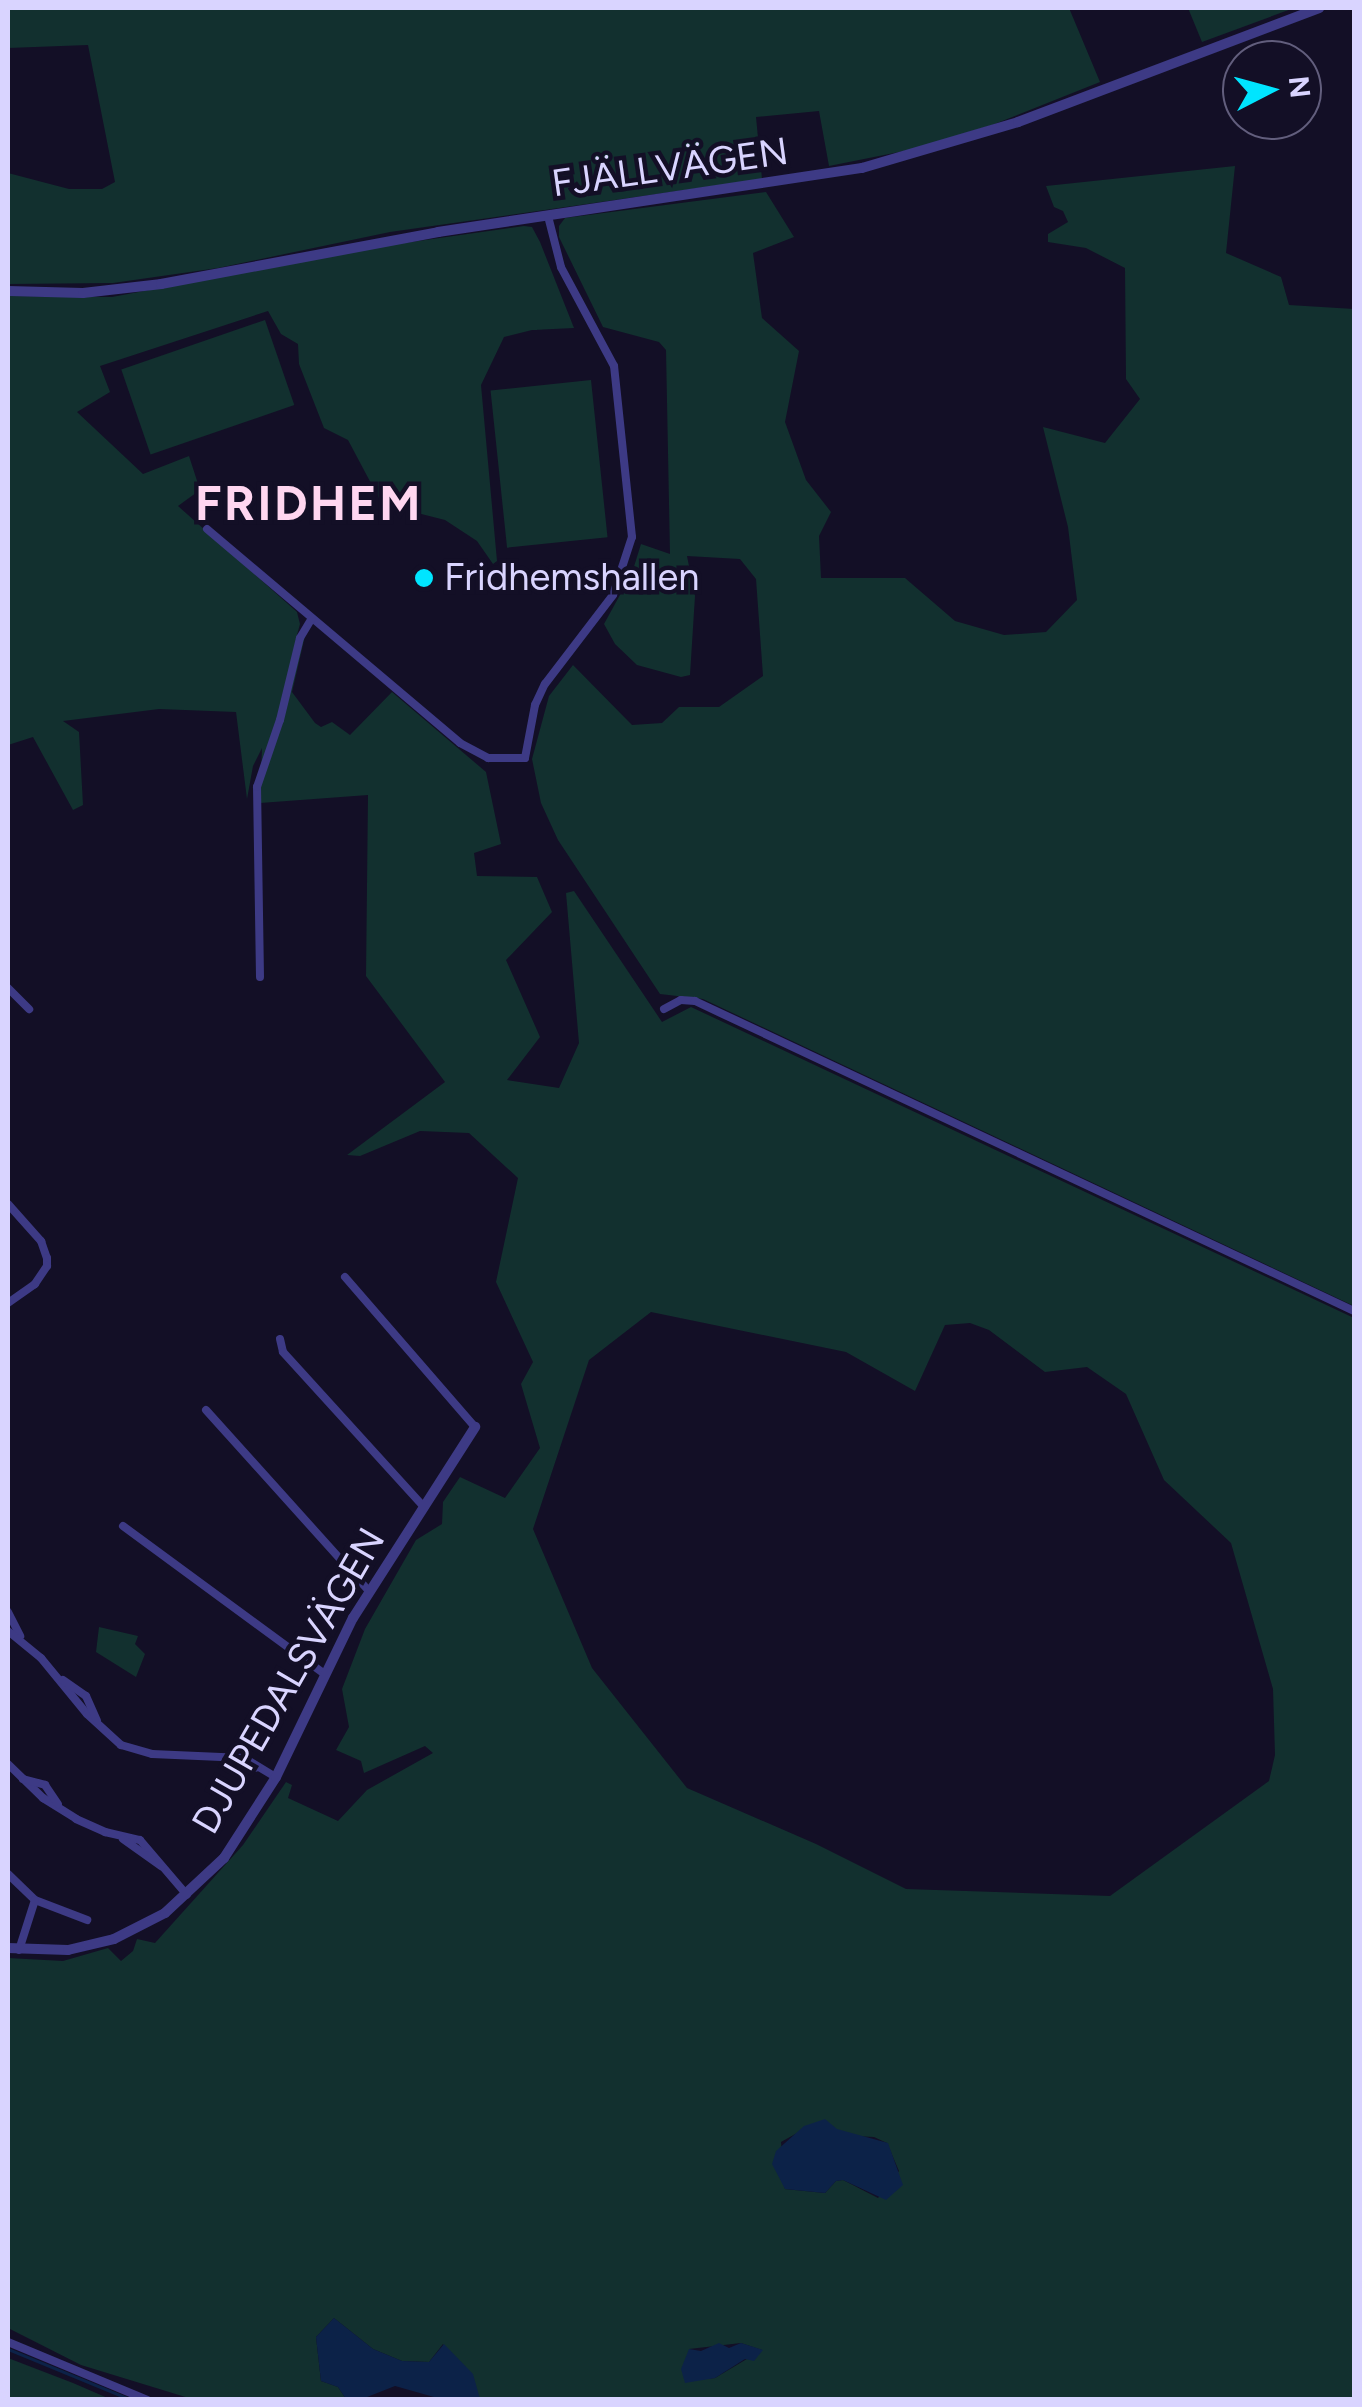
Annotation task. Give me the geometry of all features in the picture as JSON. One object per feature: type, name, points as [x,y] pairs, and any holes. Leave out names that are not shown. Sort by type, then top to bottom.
[{"type":"street","name":"FJÄLLVÄGEN","points":[[8,291],[82,293],[161,284],[548,216],[772,184],[909,157],[1018,122],[1319,8]]},
{"type":"street","points":[[207,529],[476,754],[526,758],[534,705],[561,662],[613,595],[632,536],[614,366],[562,267],[548,216]]},
{"type":"street","points":[[260,977],[256,787],[280,720],[300,638],[312,618]]},
{"type":"street","points":[[8,988],[30,1009]]},
{"type":"street","points":[[664,1009],[682,1000],[695,1001],[1354,1311]]},
{"type":"street","points":[[8,1204],[41,1242],[47,1258],[35,1284],[8,1303]]},
{"type":"street","points":[[345,1277],[475,1428]]},
{"type":"street","points":[[280,1339],[283,1352],[424,1508]]},
{"type":"street","points":[[206,1410],[369,1591]]},
{"type":"street","name":"DJUPEDALSVÄGEN","points":[[13,1949],[68,1950],[114,1939],[145,1925],[187,1895],[239,1839],[276,1777],[323,1673],[369,1591],[475,1428]]},
{"type":"street","points":[[123,1526],[323,1673]]},
{"type":"street","points":[[8,1612],[22,1640]]},
{"type":"street","points":[[8,1631],[22,1640],[97,1721],[131,1750],[226,1759],[240,1767],[258,1767],[276,1777]]},
{"type":"street","points":[[8,1764],[19,1778],[60,1806],[90,1826],[120,1837],[164,1868],[187,1895]]},
{"type":"street","points":[[8,1874],[35,1900],[87,1920]]},
{"type":"street","points":[[13,1949],[35,1900]]},
{"type":"street","points":[[8,2342],[147,2400]]},
{"type":"green space","points":[[8,8],[1069,8],[1100,82],[992,125],[909,150],[829,166],[819,111],[756,117],[762,179],[390,232],[218,268],[113,283],[8,284],[8,173],[69,189],[102,189],[115,182],[88,45],[8,48]]},
{"type":"green space","points":[[1188,8],[1294,8],[1202,42]]},
{"type":"green space","points":[[1235,166],[1226,253],[1281,277],[1289,305],[1354,309],[1354,1306],[703,999],[660,994],[558,840],[541,803],[532,759],[549,696],[573,665],[632,725],[662,723],[679,707],[719,707],[763,676],[756,579],[740,559],[687,556],[695,596],[690,675],[681,677],[637,665],[615,644],[604,624],[632,573],[641,544],[670,554],[666,350],[659,342],[603,327],[559,237],[559,226],[565,218],[766,192],[794,237],[753,253],[762,318],[799,351],[785,422],[806,480],[831,512],[819,536],[821,578],[905,578],[955,621],[1004,635],[1046,632],[1077,600],[1068,527],[1043,427],[1105,443],[1140,399],[1126,379],[1125,268],[1086,248],[1048,242],[1048,234],[1068,222],[1063,211],[1054,207],[1046,186]]},
{"type":"green space","points":[[532,227],[574,328],[532,330],[504,337],[481,385],[497,561],[493,564],[477,541],[445,520],[382,504],[348,440],[324,428],[299,364],[298,344],[281,334],[268,311],[100,366],[110,392],[77,412],[143,474],[189,456],[200,490],[178,506],[297,612],[297,635],[305,636],[292,692],[315,723],[321,727],[332,722],[350,735],[392,692],[486,772],[501,844],[474,853],[477,876],[537,877],[552,912],[506,960],[540,1037],[507,1080],[559,1088],[579,1043],[566,893],[574,891],[662,1022],[691,1007],[1354,1318],[1354,2399],[480,2399],[443,2344],[429,2362],[402,2361],[373,2349],[334,2318],[316,2337],[321,2381],[338,2387],[346,2399],[192,2399],[81,2365],[8,2328],[8,1958],[63,1961],[108,1948],[121,1961],[133,1951],[137,1939],[155,1943],[243,1845],[286,1782],[292,1785],[288,1798],[338,1821],[367,1790],[433,1753],[425,1746],[364,1773],[361,1761],[336,1750],[349,1727],[342,1689],[365,1629],[416,1540],[442,1524],[443,1502],[460,1477],[505,1498],[540,1448],[521,1384],[533,1362],[496,1282],[518,1178],[469,1133],[420,1131],[360,1156],[347,1155],[445,1082],[366,976],[368,795],[260,803],[262,748],[253,766],[247,799],[236,712],[159,709],[63,721],[79,732],[83,805],[73,810],[33,737],[8,745],[8,296],[112,297],[390,245]],"holes":[[[651,1312],[846,1352],[915,1391],[945,1325],[970,1323],[989,1330],[1045,1372],[1087,1367],[1126,1394],[1164,1480],[1231,1543],[1273,1689],[1275,1755],[1269,1781],[1110,1896],[906,1889],[816,1844],[687,1788],[592,1668],[533,1529],[589,1360]],[[797,2133],[874,2137],[887,2143],[899,2171],[878,2198],[843,2180],[836,2181],[825,2193],[785,2189],[781,2142]],[[741,2343],[762,2350],[715,2378],[696,2380],[689,2349]]]},
{"type":"green space","points":[[265,320],[294,405],[151,455],[121,369]]},
{"type":"green space","points":[[591,380],[608,537],[507,548],[491,391]]},
{"type":"green space","points":[[99,1627],[138,1636],[135,1644],[145,1654],[136,1677],[96,1652]]},
{"type":"green space","points":[[8,2358],[73,2383],[110,2399],[8,2399]]},
{"type":"water","points":[[825,2119],[837,2129],[888,2143],[903,2185],[886,2200],[843,2180],[836,2181],[825,2193],[785,2189],[772,2164],[776,2151],[804,2126]]},
{"type":"water","points":[[334,2318],[373,2349],[402,2361],[429,2362],[444,2344],[473,2374],[480,2399],[441,2399],[395,2386],[362,2399],[346,2399],[338,2387],[321,2381],[316,2337]]},
{"type":"water","points":[[719,2343],[729,2348],[741,2343],[763,2350],[754,2361],[745,2359],[715,2378],[685,2383],[681,2369],[689,2349],[701,2351]]},
{"type":"waterway","points":[[8,2349],[132,2400]]},
{"type":"place","name":"Fridhemshallen","points":[[424,578]]},
{"type":"district","name":"FRIDHEM","points":[[309,504]]}]
